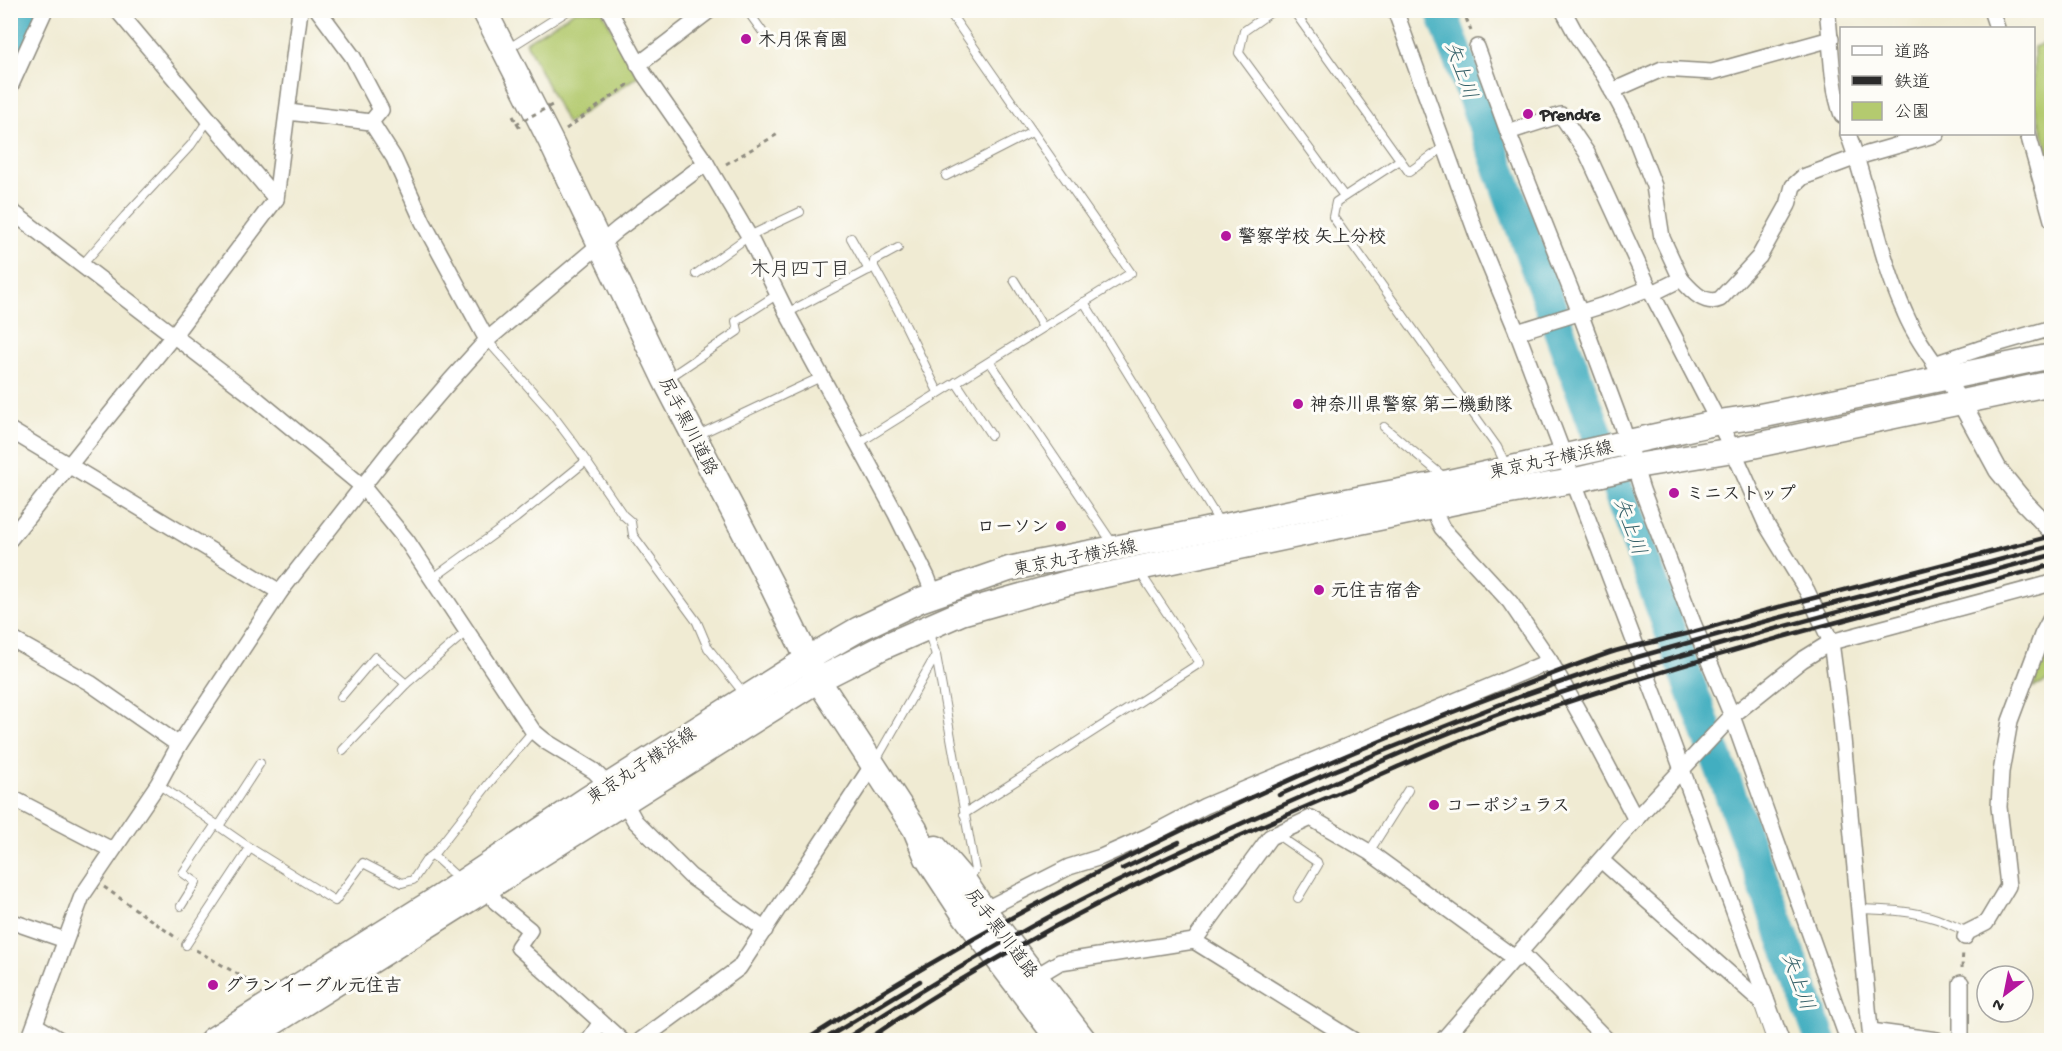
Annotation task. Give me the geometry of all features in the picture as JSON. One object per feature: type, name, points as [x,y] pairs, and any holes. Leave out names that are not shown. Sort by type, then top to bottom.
[{"type":"main road","name":"尻手黒川道路","points":[[484,10],[550,140],[665,380],[813,670],[872,766],[915,829],[927,858],[965,916],[1059,1041]]},
{"type":"main road","name":"東京丸子横浜線","points":[[1514,479],[1565,456],[1719,422],[1760,416],[1941,371],[2047,357]]},
{"type":"main road","name":"東京丸子横浜線","points":[[212,1041],[462,882],[617,794],[813,670],[879,618],[934,595],[1009,569],[1222,526],[1460,490],[1514,479],[1576,480],[1634,467],[1733,450],[2052,383]]},
{"type":"main road","name":"東京丸子横浜線","points":[[246,1041],[488,888],[747,698],[961,613],[1012,597],[1136,567],[1432,508],[1460,490]]},
{"type":"main road","name":"尻手黒川道路","points":[[915,829],[936,848],[965,882],[1084,1041]]},
{"type":"street","points":[[10,87],[45,10]]},
{"type":"street","points":[[117,10],[276,199]]},
{"type":"street","points":[[10,539],[173,336],[276,199],[300,10]]},
{"type":"street","points":[[318,10],[353,57],[381,110],[371,122]]},
{"type":"street","points":[[609,10],[641,69],[708,167],[749,236],[821,377],[897,514],[934,595]]},
{"type":"street","points":[[641,69],[710,10]]},
{"type":"street","points":[[1395,10],[1478,238],[1524,330],[1565,456],[1685,765],[1761,998],[1780,1041]]},
{"type":"street","points":[[1563,10],[1577,36],[1605,76],[1630,124],[1654,186],[1662,238],[1681,279],[1704,299],[1714,302],[1720,299],[1759,257],[1788,205],[1793,186],[1803,177],[1857,157],[1934,135]]},
{"type":"street","points":[[1827,10],[1834,84],[1840,107]]},
{"type":"street","points":[[1991,10],[1997,27]]},
{"type":"street","points":[[1612,91],[1662,69],[1712,72],[1831,39]]},
{"type":"street","points":[[1477,47],[1580,313],[1642,490],[1848,1041]]},
{"type":"street","points":[[288,112],[371,122]]},
{"type":"street","points":[[1508,132],[1561,115],[1587,153],[1649,288],[1719,422],[1767,524],[1807,591],[1831,642],[1841,717],[1857,909],[1871,1036],[1937,1041]]},
{"type":"street","points":[[371,122],[394,158],[423,222],[487,340]]},
{"type":"street","points":[[1848,135],[1857,157],[1882,248],[1905,314],[1961,402],[1998,470],[2025,503],[2050,526]]},
{"type":"street","points":[[2028,135],[2052,220]]},
{"type":"street","points":[[29,1041],[82,896],[158,783],[179,745],[280,592],[362,486],[487,340],[599,244],[708,167]]},
{"type":"street","points":[[10,210],[259,401],[362,486],[407,541],[533,731],[594,771],[617,794],[635,821],[690,876],[765,930]]},
{"type":"street","points":[[1649,288],[1655,292],[1681,279]]},
{"type":"street","points":[[1524,330],[1649,288]]},
{"type":"street","points":[[1941,371],[1978,348],[2044,331],[2047,357]]},
{"type":"street","points":[[10,430],[280,592]]},
{"type":"street","points":[[1432,508],[1442,528],[1510,602],[1550,661],[1587,725],[1636,820]]},
{"type":"street","points":[[1443,1041],[1636,820],[1728,719],[1802,660],[1831,642],[2052,583]]},
{"type":"street","points":[[1966,934],[1986,923],[2008,886],[1999,807],[2001,772],[2010,721],[2042,636],[2052,616]]},
{"type":"street","points":[[10,638],[90,683],[179,745]]},
{"type":"street","points":[[984,910],[1069,867],[1101,857],[1148,836],[1205,806],[1550,661]]},
{"type":"street","points":[[641,1041],[739,968],[872,766]]},
{"type":"street","points":[[10,797],[112,850]]},
{"type":"street","points":[[1194,941],[1270,837],[1311,818],[1369,852],[1518,956],[1606,1041]]},
{"type":"street","points":[[1601,860],[1761,998]]},
{"type":"street","points":[[488,888],[496,902],[530,930],[518,947],[621,1041]]},
{"type":"street","points":[[10,921],[65,940]]},
{"type":"street","points":[[1035,977],[1060,962],[1194,941],[1353,1041]]},
{"type":"street","points":[[1960,983],[1960,1041]]},
{"type":"street","points":[[589,1041],[601,1022]]},
{"type":"street","points":[[35,1025],[60,1041]]},
{"type":"lane","points":[[504,51],[568,10]]},
{"type":"lane","points":[[747,10],[762,31]]},
{"type":"lane","points":[[857,444],[1131,273],[948,10]]},
{"type":"lane","points":[[1274,10],[1244,31],[1239,54],[1344,196]]},
{"type":"lane","points":[[1293,10],[1408,172],[1444,147]]},
{"type":"lane","points":[[82,265],[124,216],[191,145],[209,119]]},
{"type":"lane","points":[[946,176],[1032,132]]},
{"type":"lane","points":[[1400,160],[1336,202],[1333,217],[1497,447],[1514,479]]},
{"type":"lane","points":[[696,274],[749,236],[800,212]]},
{"type":"lane","points":[[851,238],[872,268],[938,392]]},
{"type":"lane","points":[[787,313],[872,268],[874,261],[898,248]]},
{"type":"lane","points":[[1014,280],[1043,327]]},
{"type":"lane","points":[[665,380],[738,331],[736,321],[778,294]]},
{"type":"lane","points":[[1084,302],[1222,526]]},
{"type":"lane","points":[[487,340],[548,409],[623,515],[631,522],[633,535],[697,622],[708,648],[747,698]]},
{"type":"lane","points":[[990,362],[1116,548]]},
{"type":"lane","points":[[694,437],[821,377]]},
{"type":"lane","points":[[956,382],[991,435]]},
{"type":"lane","points":[[1384,427],[1460,490]]},
{"type":"lane","points":[[432,579],[516,518],[586,462]]},
{"type":"lane","points":[[964,814],[1200,663],[1136,567]]},
{"type":"lane","points":[[927,627],[936,655],[975,870],[965,882]]},
{"type":"lane","points":[[343,750],[406,684],[467,631]]},
{"type":"lane","points":[[872,766],[936,655]]},
{"type":"lane","points":[[341,697],[375,657],[406,684]]},
{"type":"lane","points":[[158,783],[250,848],[335,901],[363,863],[402,883],[413,880],[427,859],[433,855],[533,731]]},
{"type":"lane","points":[[181,906],[196,882],[183,873],[260,763]]},
{"type":"lane","points":[[1369,852],[1408,790]]},
{"type":"lane","points":[[1276,834],[1317,862],[1318,865],[1298,898]]},
{"type":"lane","points":[[186,945],[250,848]]},
{"type":"lane","points":[[433,855],[462,882]]},
{"type":"lane","points":[[1857,909],[1920,914],[1938,919],[1966,934]]},
{"type":"lane","points":[[1761,998],[1771,1041]]},
{"type":"path","points":[[1463,10],[1477,47]]},
{"type":"path","points":[[550,140],[641,69]]},
{"type":"path","points":[[516,124],[554,105]]},
{"type":"path","points":[[708,167],[778,134]]},
{"type":"path","points":[[1960,983],[1966,934]]},
{"type":"green space","points":[[575,11],[602,11],[638,76],[567,124],[526,42]]},
{"type":"green space","points":[[2052,41],[2051,161],[2035,106],[2035,47]]},
{"type":"green space","points":[[2051,638],[2051,678],[2033,687]]},
{"type":"waterway","points":[[10,51],[29,10]]},
{"type":"waterway","name":"矢上川","points":[[1441,10],[1821,1040]]},
{"type":"railway","points":[[806,1040],[965,944],[1047,899],[1214,815],[1384,739],[1574,665],[1616,651],[2052,536]]},
{"type":"railway","points":[[1279,795],[1521,696],[1616,663],[2052,546]]},
{"type":"railway","points":[[844,1040],[976,958],[1089,896],[1213,836],[1444,735],[1527,704],[1657,663],[1788,625],[2052,555]]},
{"type":"railway","points":[[867,1040],[980,968],[1097,904],[1218,846],[1458,741],[1552,707],[1676,668],[2052,565]]},
{"type":"railway","points":[[1122,869],[1179,842]]},
{"type":"railway","points":[[828,1037],[920,981]]},
{"type":"place","name":"木月保育園","points":[[746,39]]},
{"type":"place","name":"Prendre","points":[[1528,114]]},
{"type":"place","name":"警察学校 矢上分校","points":[[1226,236]]},
{"type":"place","name":"神奈川県警察 第二機動隊","points":[[1298,404]]},
{"type":"place","name":"ミニストップ","points":[[1674,493]]},
{"type":"place","name":"ローソン","points":[[1061,526]]},
{"type":"place","name":"元住吉宿舎","points":[[1319,590]]},
{"type":"place","name":"コーポジュラス","points":[[1434,805]]},
{"type":"place","name":"グランイーグル元住吉","points":[[213,985]]},
{"type":"district","name":"木月四丁目","points":[[800,268]]}]
